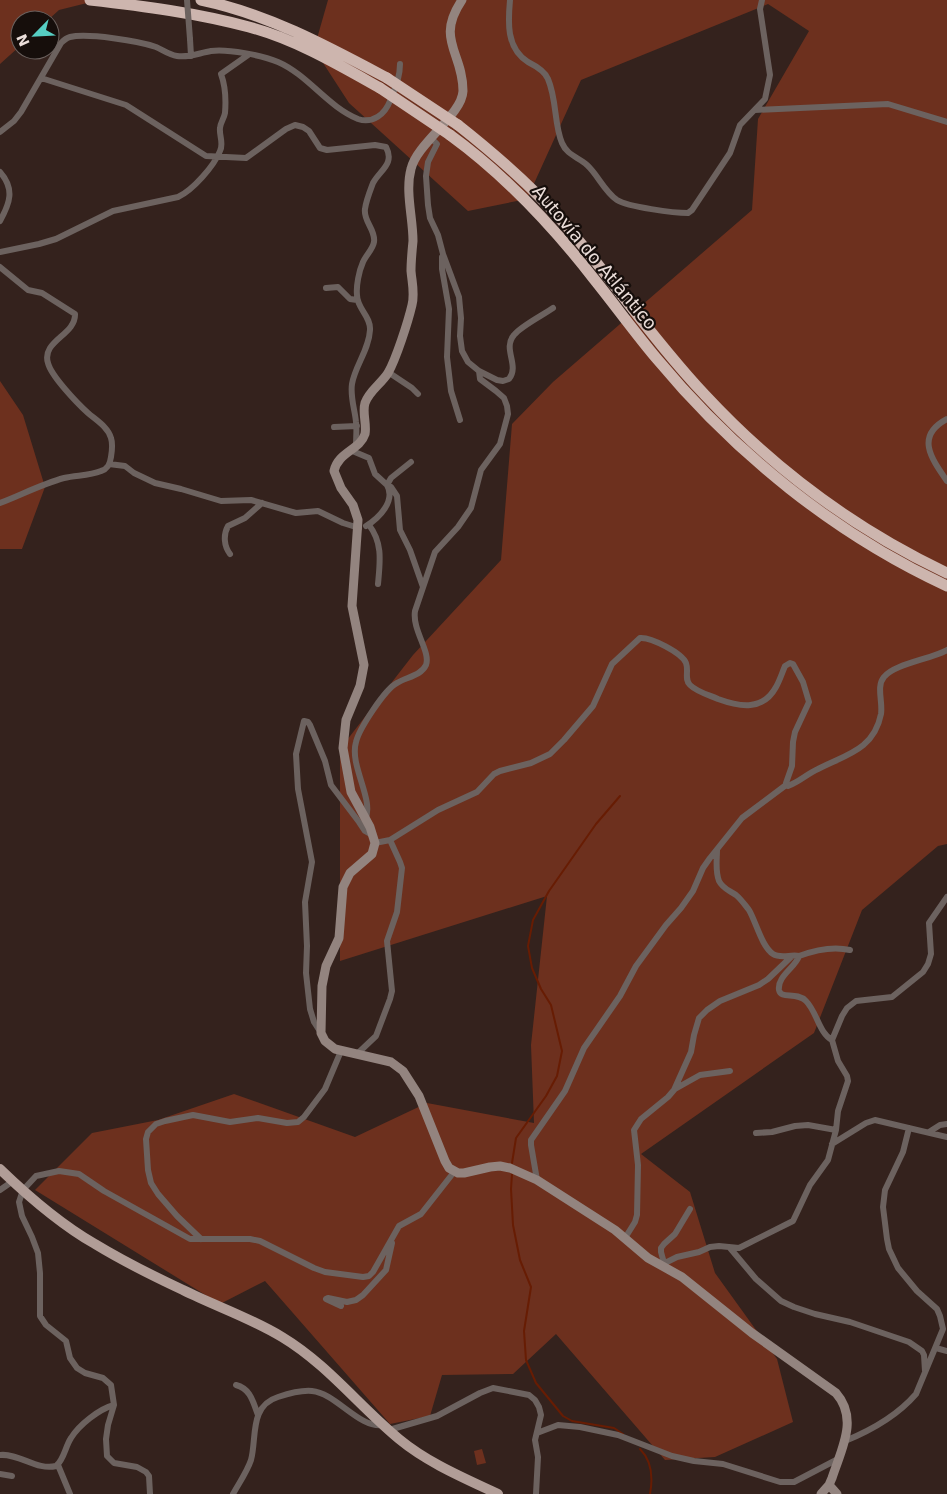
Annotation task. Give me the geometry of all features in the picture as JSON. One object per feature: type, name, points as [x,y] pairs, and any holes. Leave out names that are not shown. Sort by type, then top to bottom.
[{"type":"highway","name":"Autovía do Atlántico","points":[[90,0],[189,14],[250,27],[383,83],[484,162],[528,203],[550,226],[663,366],[707,415],[738,445],[782,483],[835,522],[874,547],[947,586]]},
{"type":"highway","name":"Autovía do Atlántico","points":[[201,0],[234,8],[282,25],[458,126],[500,159],[544,201],[579,241],[673,359],[705,395],[749,439],[806,486],[867,529],[917,558],[947,572]]},
{"type":"main road","points":[[0,1169],[41,1206],[94,1244],[184,1290],[281,1336],[329,1372],[386,1428],[413,1450],[498,1494]]},
{"type":"street","points":[[187,0],[191,56]]},
{"type":"street","points":[[321,1034],[322,986],[326,966],[339,938],[343,887],[350,873],[372,854],[374,839],[350,792],[343,748],[346,720],[361,680],[364,665],[352,606],[359,529],[357,513],[341,488],[334,471],[339,459],[353,448],[365,434],[364,406],[368,396],[388,372],[412,302],[414,290],[411,262],[413,241],[409,182],[411,168],[418,154],[453,113],[463,92],[451,42],[450,28],[453,15],[462,0]]},
{"type":"street","points":[[510,0],[508,26],[510,39],[526,60],[538,67],[547,77],[553,94],[560,140],[564,148],[585,164],[618,200],[630,204],[688,213],[692,210],[730,153],[740,126],[765,99],[770,75],[760,8],[762,0]]},
{"type":"street","points":[[0,132],[17,116],[61,43],[68,37],[95,36],[115,39],[157,48],[175,56],[191,56],[215,51],[248,55],[279,63],[300,76],[343,110],[364,120],[374,119],[382,114],[388,106],[400,76],[400,64]]},
{"type":"street","points":[[0,252],[56,239],[113,211],[178,197],[187,193],[201,178],[220,151],[222,143],[220,126],[225,112],[224,83],[221,74],[248,55]]},
{"type":"street","points":[[41,78],[126,105],[206,156],[246,158],[286,129],[295,125],[303,126],[309,131],[320,148],[327,150],[376,145],[386,147],[389,153],[388,162],[374,182],[365,210],[374,236],[374,242],[363,261],[357,290],[357,300],[358,305],[368,319],[370,328],[366,350],[352,385],[352,401],[357,426],[353,448]]},
{"type":"street","points":[[755,110],[888,104],[947,122]]},
{"type":"street","points":[[431,138],[437,144],[428,162],[426,176],[430,218],[460,297],[462,318],[460,336],[462,351],[468,362],[479,371],[497,380],[509,379],[514,370],[509,346],[514,334],[553,308]]},
{"type":"street","points":[[0,172],[6,179],[10,197],[8,206],[0,221]]},
{"type":"street","points":[[443,254],[442,269],[449,308],[447,357],[450,391],[460,420]]},
{"type":"street","points":[[0,267],[28,290],[42,292],[75,314],[75,319],[67,332],[51,346],[47,354],[48,364],[54,375],[110,435],[112,446],[110,464],[102,471],[64,478],[0,502]]},
{"type":"street","points":[[326,288],[338,287],[350,299],[357,300]]},
{"type":"street","points":[[365,820],[369,811],[360,782],[355,752],[356,740],[362,727],[395,683],[422,671],[426,664],[427,656],[414,620],[423,588],[435,552],[458,527],[471,508],[481,470],[500,444],[508,414],[504,398],[480,379],[479,371]]},
{"type":"street","points":[[388,372],[418,394]]},
{"type":"street","points":[[947,419],[933,429],[929,434],[927,443],[931,454],[947,481]]},
{"type":"street","points":[[334,427],[357,426]]},
{"type":"street","points":[[353,448],[369,458],[375,474],[391,487],[397,496],[400,530],[410,550],[423,588]]},
{"type":"street","points":[[110,464],[125,466],[134,474],[155,483],[181,488],[221,501],[251,500],[296,513],[321,512],[359,529],[369,525],[383,513],[389,492],[387,485],[391,478],[411,462]]},
{"type":"street","points":[[230,554],[224,536],[228,526],[244,518],[262,503]]},
{"type":"street","points":[[369,525],[379,542],[378,584]]},
{"type":"street","points":[[786,785],[792,766],[795,732],[809,702],[803,682],[793,664],[790,663],[785,666],[777,685],[766,699],[748,706],[723,701],[692,687],[687,682],[687,665],[683,658],[660,643],[645,638],[638,640],[612,664],[593,706],[550,754],[530,763],[494,774],[477,792],[438,810],[390,840],[374,839],[358,822],[331,785],[325,761],[308,722],[304,722],[296,754],[298,790],[312,862],[305,902],[306,974],[310,1008],[314,1022],[321,1034],[330,1045],[341,1051],[391,1062],[403,1071],[419,1096],[445,1161],[454,1172],[464,1173],[490,1166],[500,1166],[510,1168],[537,1180],[625,1238],[648,1258],[663,1264],[682,1277],[752,1333],[836,1393],[843,1400],[848,1414],[847,1430],[845,1441],[829,1485],[821,1494]]},
{"type":"street","points":[[537,1180],[530,1145],[531,1140],[561,1098],[584,1048],[620,996],[636,966],[693,891],[703,868],[742,818],[786,785],[790,785],[816,770],[850,755],[867,741],[879,720],[882,705],[881,685],[886,675],[898,668],[947,650]]},
{"type":"street","points":[[357,1054],[376,1036],[392,991],[387,941],[397,912],[402,868],[390,840]]},
{"type":"street","points":[[718,849],[717,873],[723,887],[742,900],[755,920],[771,952],[781,956],[799,956],[831,948],[850,950]]},
{"type":"street","points":[[832,1040],[845,1011],[853,1003],[866,999],[892,997],[922,972],[928,964],[931,954],[929,923],[947,897]]},
{"type":"street","points":[[625,1238],[632,1228],[637,1215],[638,1166],[634,1130],[641,1119],[674,1090],[691,1052],[699,1018],[706,1010],[720,1001],[768,979],[791,956]]},
{"type":"street","points":[[663,1264],[677,1257],[710,1247],[739,1248],[748,1245],[762,1235],[792,1221],[810,1185],[828,1160],[836,1130],[838,1111],[848,1078],[838,1061],[832,1040],[824,1032],[813,1010],[804,999],[794,994],[783,995],[780,990],[784,977],[799,956]]},
{"type":"street","points":[[202,1240],[177,1216],[151,1183],[148,1170],[146,1139],[148,1132],[156,1124],[165,1120],[193,1115],[230,1122],[258,1118],[287,1123],[298,1122],[304,1117],[328,1083],[341,1051]]},
{"type":"street","points":[[674,1090],[700,1075],[730,1071]]},
{"type":"street","points":[[832,1144],[866,1123],[875,1120],[947,1137]]},
{"type":"street","points":[[929,1132],[940,1125],[947,1124]]},
{"type":"street","points":[[756,1133],[808,1125],[836,1130]]},
{"type":"street","points":[[845,1441],[866,1433],[885,1421],[916,1394],[945,1329],[937,1309],[909,1283],[898,1268],[889,1249],[883,1198],[903,1152],[909,1128]]},
{"type":"street","points":[[150,1494],[146,1472],[137,1467],[114,1463],[108,1456],[106,1439],[114,1405],[113,1390],[107,1380],[85,1373],[78,1368],[70,1358],[66,1341],[46,1325],[40,1316],[38,1253],[20,1210],[19,1202],[23,1190],[36,1176],[59,1172],[79,1174],[190,1240],[250,1239],[260,1241],[325,1272],[363,1277],[369,1276],[373,1272],[399,1226],[421,1214],[454,1172]]},
{"type":"street","points":[[0,1190],[13,1182]]},
{"type":"street","points":[[663,1264],[662,1248],[676,1234],[690,1209]]},
{"type":"street","points":[[341,1306],[326,1299],[347,1302],[356,1300],[363,1295],[386,1270],[392,1240]]},
{"type":"street","points":[[730,1248],[756,1279],[781,1301],[794,1307],[850,1322],[916,1345],[924,1355],[926,1372]]},
{"type":"street","points":[[936,1348],[947,1351]]},
{"type":"street","points":[[236,1385],[244,1388],[249,1393],[258,1415]]},
{"type":"street","points":[[233,1494],[247,1470],[253,1450],[254,1425],[258,1415],[273,1398],[293,1393],[314,1391],[373,1425],[386,1428],[437,1416],[493,1388],[529,1395],[540,1407],[541,1415],[534,1440],[538,1457],[536,1494]]},
{"type":"street","points":[[70,1494],[58,1465],[71,1438],[78,1429],[107,1407],[114,1405]]},
{"type":"street","points":[[536,1433],[558,1425],[580,1427],[618,1435],[672,1456],[694,1461],[723,1464],[780,1482],[794,1482],[838,1459]]},
{"type":"street","points":[[0,1455],[8,1454],[50,1467],[58,1465]]},
{"type":"street","points":[[0,1474],[12,1476]]},
{"type":"street","points":[[829,1485],[837,1494]]},
{"type":"shaded area","points":[[0,0],[99,0],[59,10],[10,10],[10,55],[0,64]]},
{"type":"shaded area","points":[[328,0],[947,0],[947,844],[938,846],[862,910],[814,1033],[641,1154],[690,1192],[715,1273],[777,1359],[793,1422],[715,1457],[665,1460],[556,1334],[513,1374],[442,1375],[430,1416],[390,1424],[265,1281],[220,1304],[35,1190],[92,1133],[158,1120],[234,1094],[355,1137],[427,1103],[534,1123],[531,1045],[547,896],[340,961],[340,749],[413,655],[501,560],[512,424],[553,382],[752,210],[758,119],[809,31],[768,4],[581,80],[527,199],[468,211],[349,103],[314,49]]},
{"type":"shaded area","points":[[0,381],[23,415],[45,487],[22,549],[0,549]]},
{"type":"shaded area","points":[[482,1449],[486,1463],[477,1465],[474,1451]]},
{"type":"waterway","points":[[512,1163],[516,1138],[546,1096],[557,1076],[562,1051],[551,1005],[541,989],[532,968],[528,946],[533,920],[549,891],[596,824],[620,796]]},
{"type":"waterway","points":[[512,1174],[513,1225],[520,1260],[531,1287],[524,1331],[526,1360],[536,1383],[563,1416],[572,1421],[614,1428],[623,1434]]},
{"type":"waterway","points":[[640,1449],[647,1459],[651,1470],[650,1494]]}]
